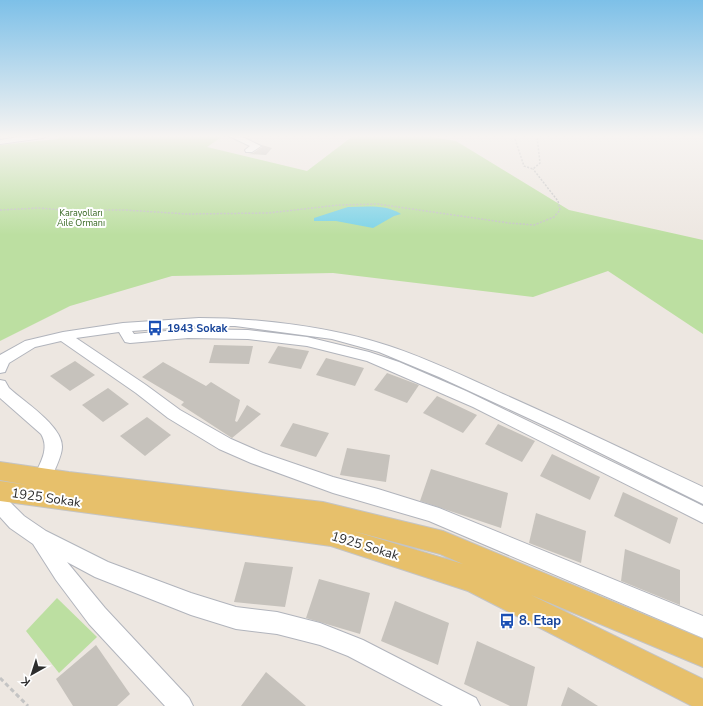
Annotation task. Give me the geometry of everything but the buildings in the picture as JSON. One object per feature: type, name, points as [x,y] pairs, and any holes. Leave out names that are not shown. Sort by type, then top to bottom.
[{"type":"main road","name":"1925 Sokak","points":[[0,471],[323,512],[436,541],[703,653]]},
{"type":"main road","name":"1925 Sokak","points":[[0,491],[331,535],[473,580],[703,695]]},
{"type":"street","points":[[0,368],[3,360],[30,344],[62,336],[123,327],[199,322],[235,322],[325,334],[359,341],[384,349],[444,373],[569,431],[703,496]]},
{"type":"street","points":[[123,327],[130,339],[154,335],[195,333],[284,337],[365,355],[472,399],[703,515]]},
{"type":"street","points":[[62,336],[140,388],[174,414],[225,444],[256,458],[332,485],[378,497],[432,514],[703,627]]},
{"type":"street","points":[[0,385],[2,390],[47,430],[53,440],[54,448],[43,477]]},
{"type":"street","points":[[0,504],[17,522],[39,537],[102,570],[191,604],[236,618],[277,623],[320,634],[355,648],[468,706]]},
{"type":"street","points":[[39,537],[63,573],[97,616],[181,706]]},
{"type":"street","points":[[670,640],[673,614]]},
{"type":"path","points":[[0,210],[39,208],[62,210],[96,209],[187,214],[268,213],[340,205],[378,204],[501,222],[534,225],[554,218],[560,210],[558,201],[533,169]]},
{"type":"path","points":[[0,678],[28,706]]},
{"type":"green space","name":"Karayolları Aile Ormanı","points":[[0,169],[298,169],[307,171],[310,169],[502,169],[569,210],[703,240],[703,334],[608,271],[533,297],[333,273],[172,276],[70,306],[0,341]]},
{"type":"green space","points":[[57,598],[97,637],[59,673],[26,631]]},
{"type":"water","points":[[348,207],[382,207],[401,214],[394,216],[373,228],[336,221],[314,221],[314,218]]},
{"type":"place","name":"1943 Sokak","points":[[155,328]]},
{"type":"place","name":"8. Etap","points":[[507,621]]}]
